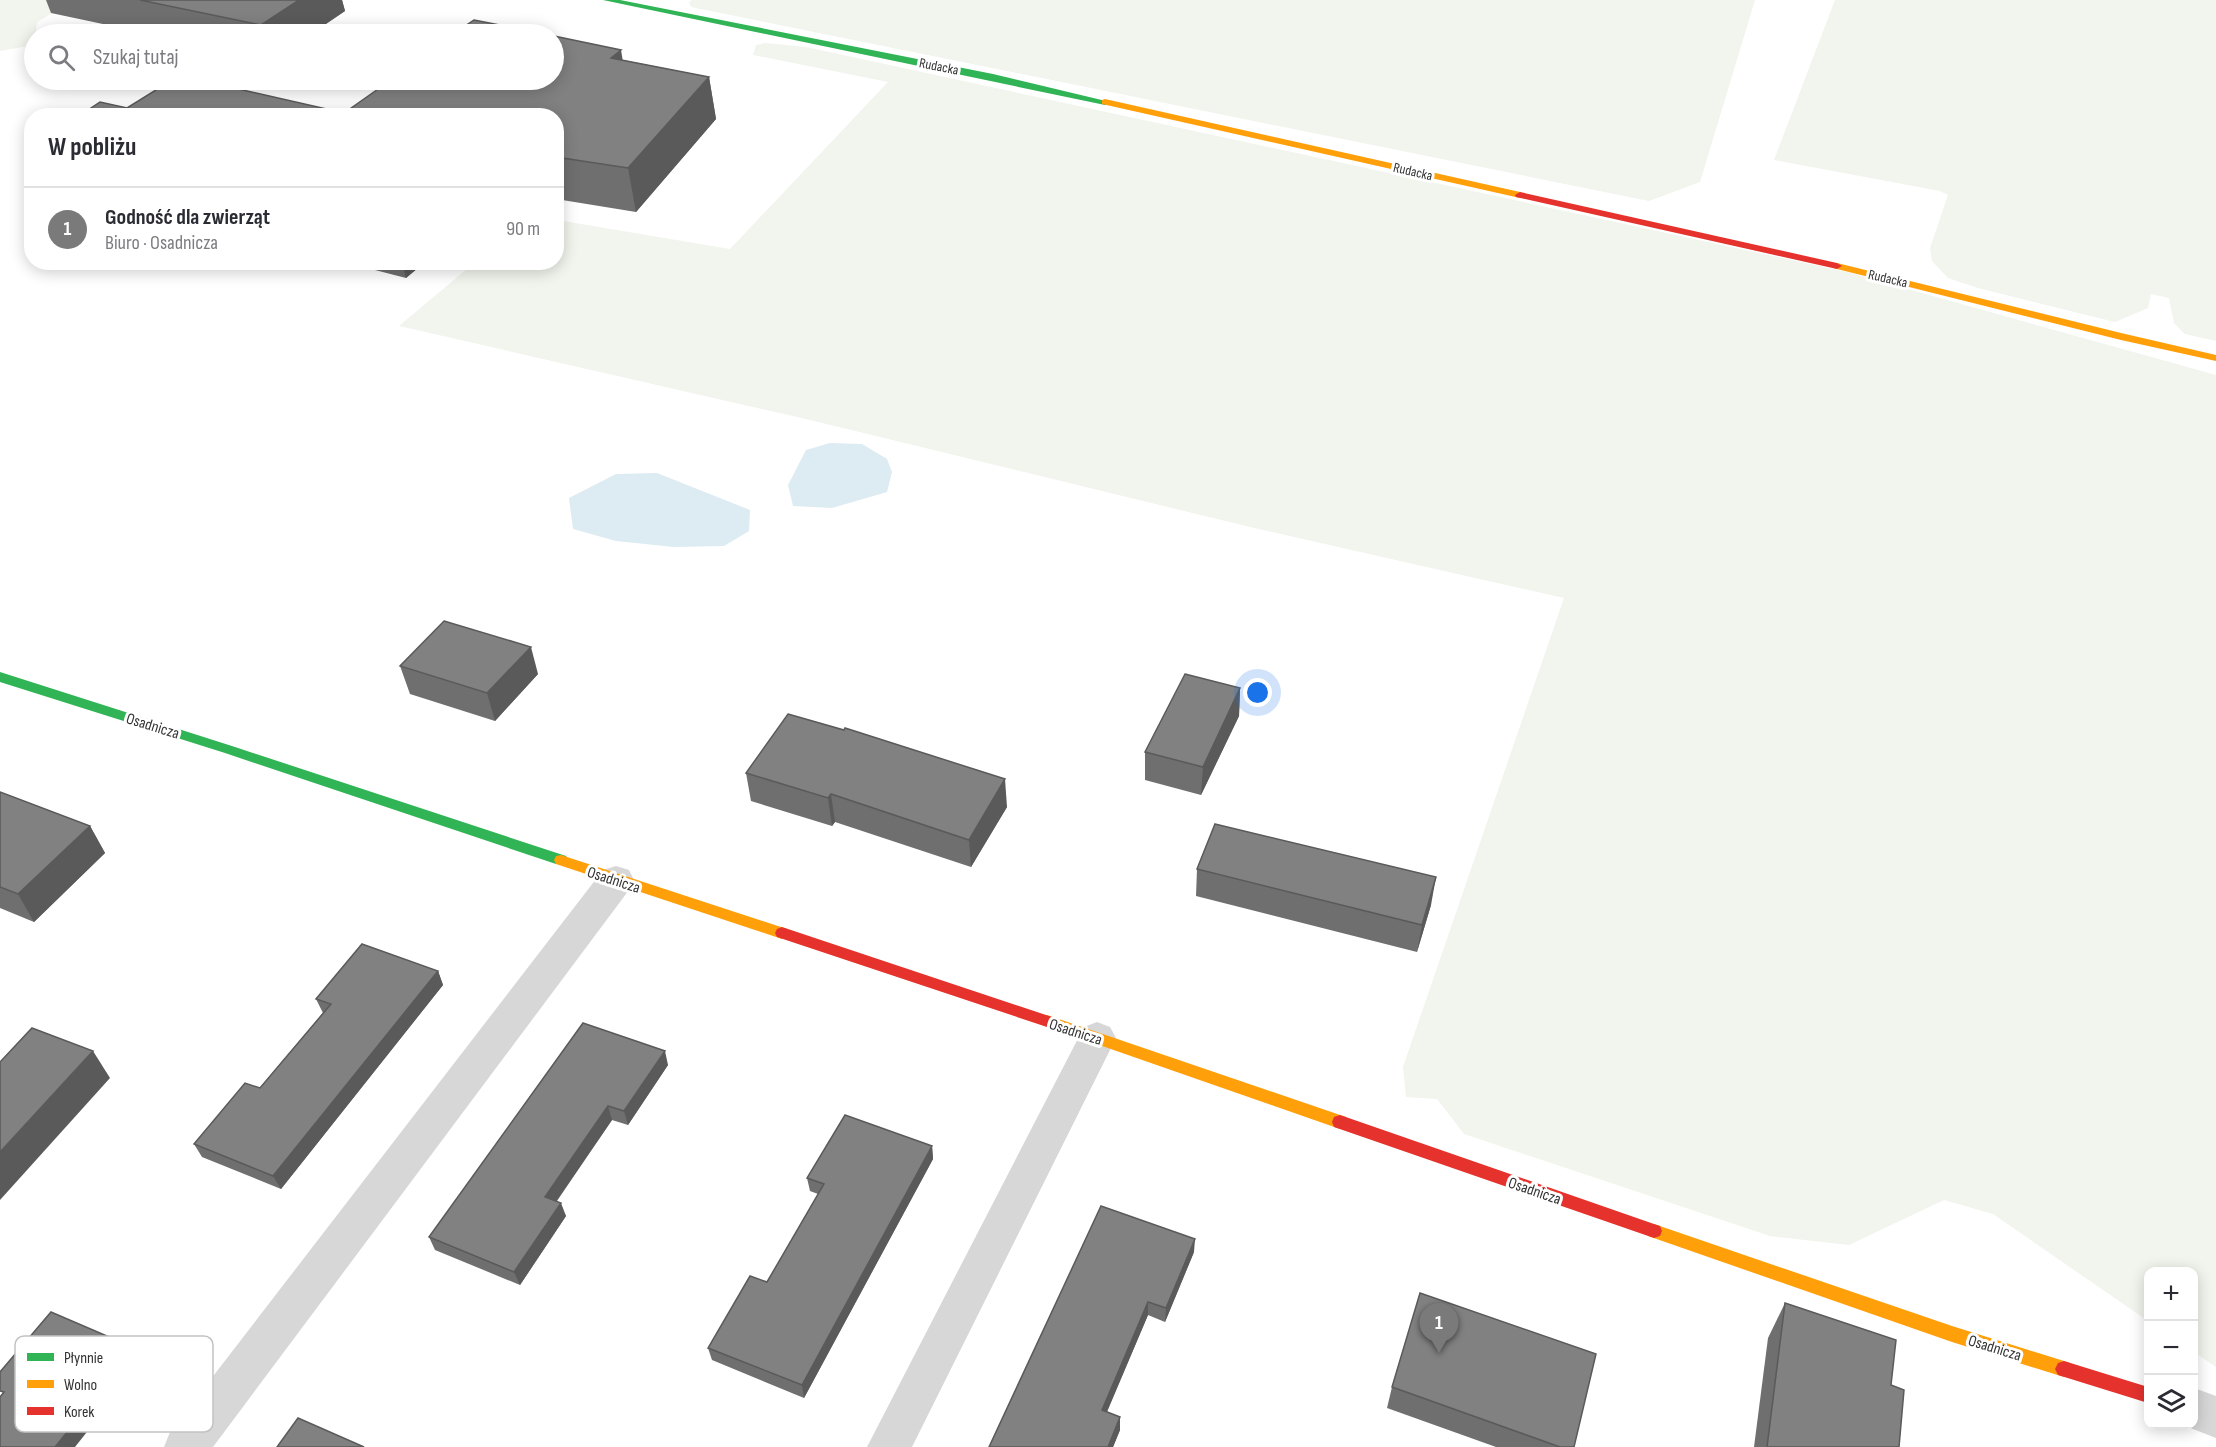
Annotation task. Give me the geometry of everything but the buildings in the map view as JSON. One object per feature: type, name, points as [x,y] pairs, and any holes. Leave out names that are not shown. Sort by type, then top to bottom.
[{"type":"street","name":"Rudacka","points":[[607,0],[993,77],[1901,281],[2153,345],[2216,358]]},
{"type":"street","name":"Osadnicza","points":[[0,677],[242,753],[616,880],[1097,1038],[1952,1334],[2144,1394]]},
{"type":"street","points":[[213,1411],[616,880]]},
{"type":"street","points":[[889,1447],[1097,1038]]},
{"type":"street","points":[[2198,1411],[2216,1417]]},
{"type":"street","points":[[186,1447],[197,1432]]},
{"type":"shaded area","points":[[0,0],[74,0],[37,24],[24,24],[24,47],[0,51]]},
{"type":"shaded area","points":[[692,0],[1755,0],[1700,182],[1649,201],[691,7],[689,2]]},
{"type":"shaded area","points":[[1835,0],[2216,0],[2216,341],[2185,334],[2174,323],[2169,298],[2151,294],[2148,308],[2115,322],[1978,288],[1948,278],[1932,261],[1930,248],[1948,195],[1940,191],[1774,160]]},
{"type":"shaded area","points":[[765,43],[806,47],[1847,272],[2216,375],[2216,1367],[2198,1355],[2198,1267],[2144,1267],[2144,1318],[1993,1214],[1944,1200],[1849,1245],[1770,1236],[1464,1134],[1437,1099],[1406,1097],[1403,1067],[1564,598],[1246,526],[806,419],[399,326],[466,270],[564,270],[564,221],[730,249],[888,82],[753,55],[756,45]]},
{"type":"shaded area","points":[[830,443],[862,444],[887,459],[892,472],[887,492],[832,508],[793,506],[788,485],[806,450]]},
{"type":"shaded area","points":[[657,473],[750,510],[749,531],[724,546],[674,547],[616,541],[573,529],[569,498],[616,474]]},
{"type":"traffic: fast","points":[[607,0],[993,77],[1105,102]]},
{"type":"traffic: fast","points":[[0,677],[230,750],[561,860]]},
{"type":"traffic: slow","points":[[1105,102],[1520,195]]},
{"type":"traffic: slow","points":[[1837,266],[2121,337],[2216,358]]},
{"type":"traffic: slow","points":[[561,860],[782,933]]},
{"type":"traffic: slow","points":[[1047,1021],[1340,1122]]},
{"type":"traffic: slow","points":[[1654,1231],[1952,1334],[2064,1369]]},
{"type":"traffic: jam","points":[[1520,195],[1837,266]]},
{"type":"traffic: jam","points":[[782,933],[1047,1021]]},
{"type":"traffic: jam","points":[[1340,1122],[1654,1231]]},
{"type":"traffic: jam","points":[[2064,1369],[2144,1394]]},
{"type":"place","name":"Godność dla zwierząt","points":[[1439,1353]]}]
